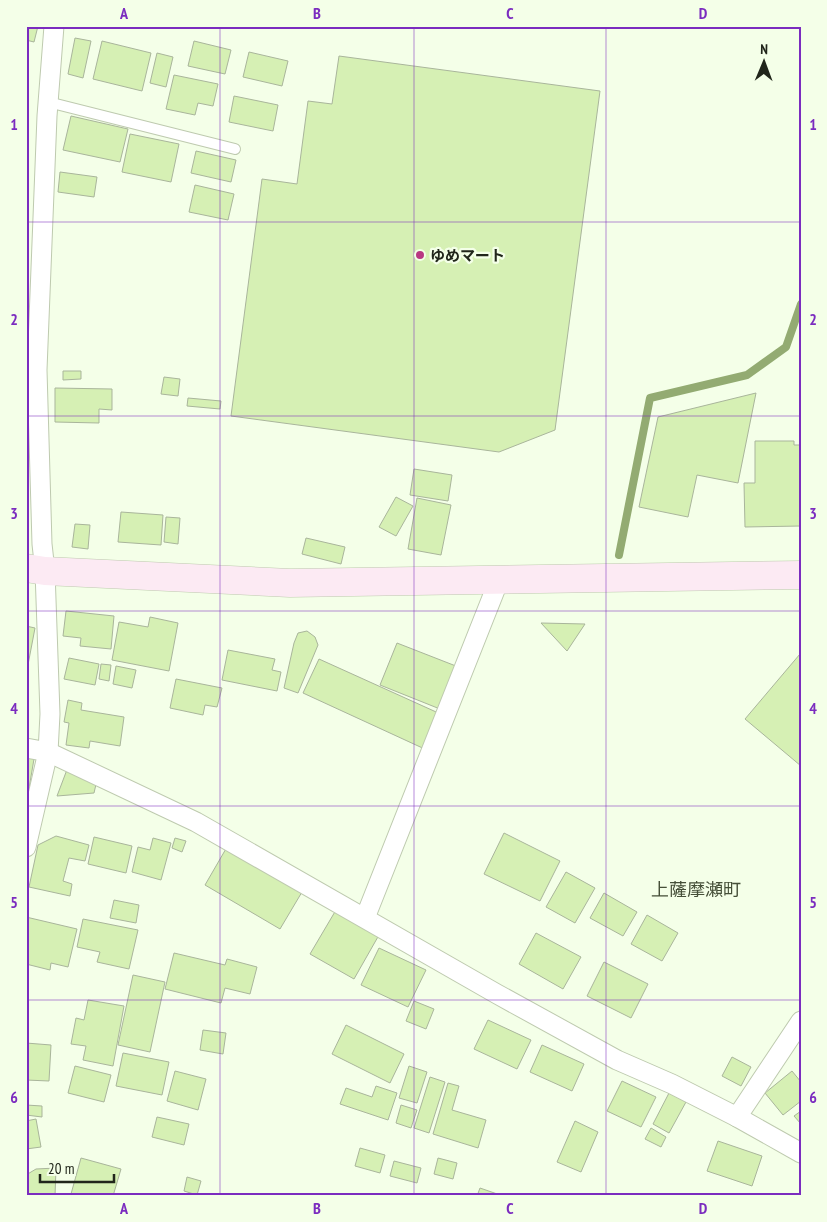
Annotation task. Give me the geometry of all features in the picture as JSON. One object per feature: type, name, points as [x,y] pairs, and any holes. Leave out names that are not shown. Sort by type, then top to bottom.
[{"type":"street","points":[[26,847],[48,752],[50,714],[36,569],[42,544],[32,392],[37,370],[48,102],[54,26]]},
{"type":"street","points":[[36,569],[290,583],[801,575]]},
{"type":"street","points":[[365,918],[499,580]]},
{"type":"street","points":[[26,748],[48,752],[196,822],[616,1060],[672,1084],[801,1153]]},
{"type":"street","points":[[736,1117],[801,1021]]},
{"type":"lane","points":[[48,102],[235,149]]},
{"type":"building","points":[[26,26],[38,26],[34,42],[26,40]]},
{"type":"building","points":[[75,38],[91,41],[83,78],[68,74]]},
{"type":"building","points":[[102,41],[151,53],[142,91],[93,79]]},
{"type":"building","points":[[194,41],[231,50],[225,74],[188,66]]},
{"type":"building","points":[[249,52],[288,61],[282,86],[243,77]]},
{"type":"building","points":[[157,53],[173,57],[166,87],[150,83]]},
{"type":"building","points":[[339,56],[600,91],[555,430],[499,452],[231,416],[262,179],[297,184],[308,101],[332,104]]},
{"type":"building","points":[[174,75],[218,84],[213,106],[198,103],[195,115],[166,109]]},
{"type":"building","points":[[234,96],[278,105],[273,131],[229,122]]},
{"type":"building","points":[[71,116],[128,129],[120,162],[63,150]]},
{"type":"building","points":[[130,134],[179,144],[171,182],[122,172]]},
{"type":"building","points":[[196,151],[236,160],[231,182],[191,173]]},
{"type":"building","points":[[60,172],[97,177],[94,197],[58,192]]},
{"type":"building","points":[[195,185],[234,194],[228,220],[189,212]]},
{"type":"building","points":[[63,371],[81,371],[81,379],[63,380]]},
{"type":"building","points":[[164,377],[180,379],[178,396],[161,394]]},
{"type":"building","points":[[55,388],[112,389],[112,410],[99,409],[99,423],[55,422]]},
{"type":"building","points":[[756,393],[738,483],[697,475],[688,517],[639,507],[658,417]]},
{"type":"building","points":[[188,398],[221,401],[220,409],[187,406]]},
{"type":"building","points":[[755,441],[794,441],[794,445],[801,445],[801,526],[745,527],[744,483],[755,483]]},
{"type":"building","points":[[414,469],[452,475],[448,501],[410,495]]},
{"type":"building","points":[[396,497],[413,506],[396,536],[379,527]]},
{"type":"building","points":[[417,498],[451,505],[441,555],[408,549]]},
{"type":"building","points":[[121,512],[163,515],[161,545],[118,542]]},
{"type":"building","points":[[166,517],[180,518],[178,544],[164,542]]},
{"type":"building","points":[[75,524],[90,525],[88,549],[72,547]]},
{"type":"building","points":[[306,538],[345,547],[341,564],[302,554]]},
{"type":"building","points":[[66,611],[114,616],[111,649],[80,646],[81,638],[63,636]]},
{"type":"building","points":[[150,617],[178,623],[169,671],[112,660],[119,622],[148,627]]},
{"type":"building","points":[[541,623],[585,624],[567,651]]},
{"type":"building","points":[[26,626],[35,628],[27,670],[26,670]]},
{"type":"building","points":[[307,631],[315,637],[318,645],[298,693],[284,688],[298,633]]},
{"type":"building","points":[[397,643],[461,668],[445,711],[380,685]]},
{"type":"building","points":[[228,650],[275,659],[272,670],[281,672],[277,691],[222,680]]},
{"type":"building","points":[[801,655],[801,766],[745,719]]},
{"type":"building","points":[[69,658],[99,664],[95,685],[64,679]]},
{"type":"building","points":[[319,659],[445,716],[429,751],[303,693]]},
{"type":"building","points":[[101,664],[111,665],[109,681],[99,679]]},
{"type":"building","points":[[116,666],[136,670],[132,688],[113,684]]},
{"type":"building","points":[[176,679],[222,688],[217,707],[205,705],[203,715],[170,708]]},
{"type":"building","points":[[68,700],[82,703],[81,710],[124,717],[120,746],[90,741],[89,748],[66,745],[69,723],[64,722]]},
{"type":"building","points":[[26,757],[34,759],[27,800],[26,800]]},
{"type":"building","points":[[68,767],[97,780],[94,793],[57,796]]},
{"type":"building","points":[[504,833],[560,861],[540,901],[484,874]]},
{"type":"building","points":[[56,836],[89,845],[85,861],[69,858],[63,881],[72,884],[70,896],[29,887],[38,845]]},
{"type":"building","points":[[94,837],[132,846],[126,873],[88,864]]},
{"type":"building","points":[[153,838],[171,843],[161,880],[132,872],[138,847],[150,850]]},
{"type":"building","points":[[175,838],[186,841],[182,852],[172,848]]},
{"type":"building","points":[[227,847],[302,892],[280,929],[205,885]]},
{"type":"building","points":[[566,872],[595,888],[575,923],[546,907]]},
{"type":"building","points":[[604,893],[637,912],[623,936],[590,918]]},
{"type":"building","points":[[114,900],[139,905],[136,923],[110,918]]},
{"type":"building","points":[[336,910],[379,935],[354,979],[310,954]]},
{"type":"building","points":[[647,915],[678,933],[662,961],[631,944]]},
{"type":"building","points":[[26,917],[77,929],[68,967],[51,963],[50,970],[26,964]]},
{"type":"building","points":[[83,919],[138,930],[129,969],[97,962],[100,952],[77,947]]},
{"type":"building","points":[[536,933],[581,957],[563,989],[519,964]]},
{"type":"building","points":[[379,948],[426,970],[408,1007],[361,985]]},
{"type":"building","points":[[174,953],[225,965],[227,959],[257,967],[250,994],[225,988],[221,1003],[165,989]]},
{"type":"building","points":[[604,962],[648,984],[631,1018],[587,996]]},
{"type":"building","points":[[133,975],[165,982],[150,1052],[118,1045]]},
{"type":"building","points":[[88,1000],[124,1006],[113,1066],[83,1060],[86,1046],[71,1044],[76,1018],[84,1020]]},
{"type":"building","points":[[414,1001],[434,1009],[426,1029],[406,1021]]},
{"type":"building","points":[[488,1020],[531,1040],[517,1069],[474,1049]]},
{"type":"building","points":[[346,1025],[404,1054],[390,1083],[332,1054]]},
{"type":"building","points":[[203,1030],[226,1033],[223,1054],[200,1050]]},
{"type":"building","points":[[26,1043],[51,1045],[49,1081],[26,1080]]},
{"type":"building","points":[[542,1045],[584,1064],[572,1091],[530,1072]]},
{"type":"building","points":[[123,1053],[169,1062],[162,1095],[116,1086]]},
{"type":"building","points":[[732,1057],[751,1067],[741,1086],[722,1076]]},
{"type":"building","points":[[75,1066],[111,1075],[104,1102],[68,1093]]},
{"type":"building","points":[[409,1066],[427,1072],[417,1103],[399,1098]]},
{"type":"building","points":[[175,1071],[206,1079],[198,1110],[167,1101]]},
{"type":"building","points":[[792,1071],[801,1082],[801,1101],[783,1115],[765,1093]]},
{"type":"building","points":[[430,1077],[445,1082],[429,1133],[414,1128]]},
{"type":"building","points":[[622,1081],[656,1097],[641,1127],[607,1111]]},
{"type":"building","points":[[448,1083],[459,1086],[452,1110],[486,1120],[478,1148],[433,1134]]},
{"type":"building","points":[[376,1086],[397,1093],[388,1120],[340,1104],[346,1088],[372,1097]]},
{"type":"building","points":[[669,1093],[686,1102],[669,1133],[653,1124]]},
{"type":"building","points":[[26,1105],[42,1106],[42,1117],[26,1115]]},
{"type":"building","points":[[401,1105],[417,1110],[411,1128],[396,1123]]},
{"type":"building","points":[[801,1111],[801,1124],[794,1116]]},
{"type":"building","points":[[157,1117],[189,1124],[184,1145],[152,1137]]},
{"type":"building","points":[[36,1119],[41,1147],[26,1149],[26,1121]]},
{"type":"building","points":[[575,1121],[598,1132],[581,1172],[557,1162]]},
{"type":"building","points":[[651,1128],[666,1137],[661,1147],[645,1139]]},
{"type":"building","points":[[718,1141],[762,1156],[752,1186],[707,1171]]},
{"type":"building","points":[[360,1148],[385,1155],[380,1173],[355,1166]]},
{"type":"building","points":[[81,1158],[121,1169],[113,1196],[79,1196],[71,1194]]},
{"type":"building","points":[[438,1158],[457,1163],[453,1179],[434,1174]]},
{"type":"building","points":[[394,1161],[421,1168],[417,1183],[390,1176]]},
{"type":"building","points":[[56,1168],[55,1196],[26,1196],[26,1175],[36,1169]]},
{"type":"building","points":[[187,1177],[201,1181],[197,1195],[184,1191]]},
{"type":"building","points":[[480,1188],[503,1196],[477,1196]]},
{"type":"waterway","points":[[619,555],[650,398],[747,375],[786,347],[801,304]]},
{"type":"place","name":"ゆめマート","points":[[420,255]]},
{"type":"district","name":"上薩摩瀬町","points":[[696,889]]}]
